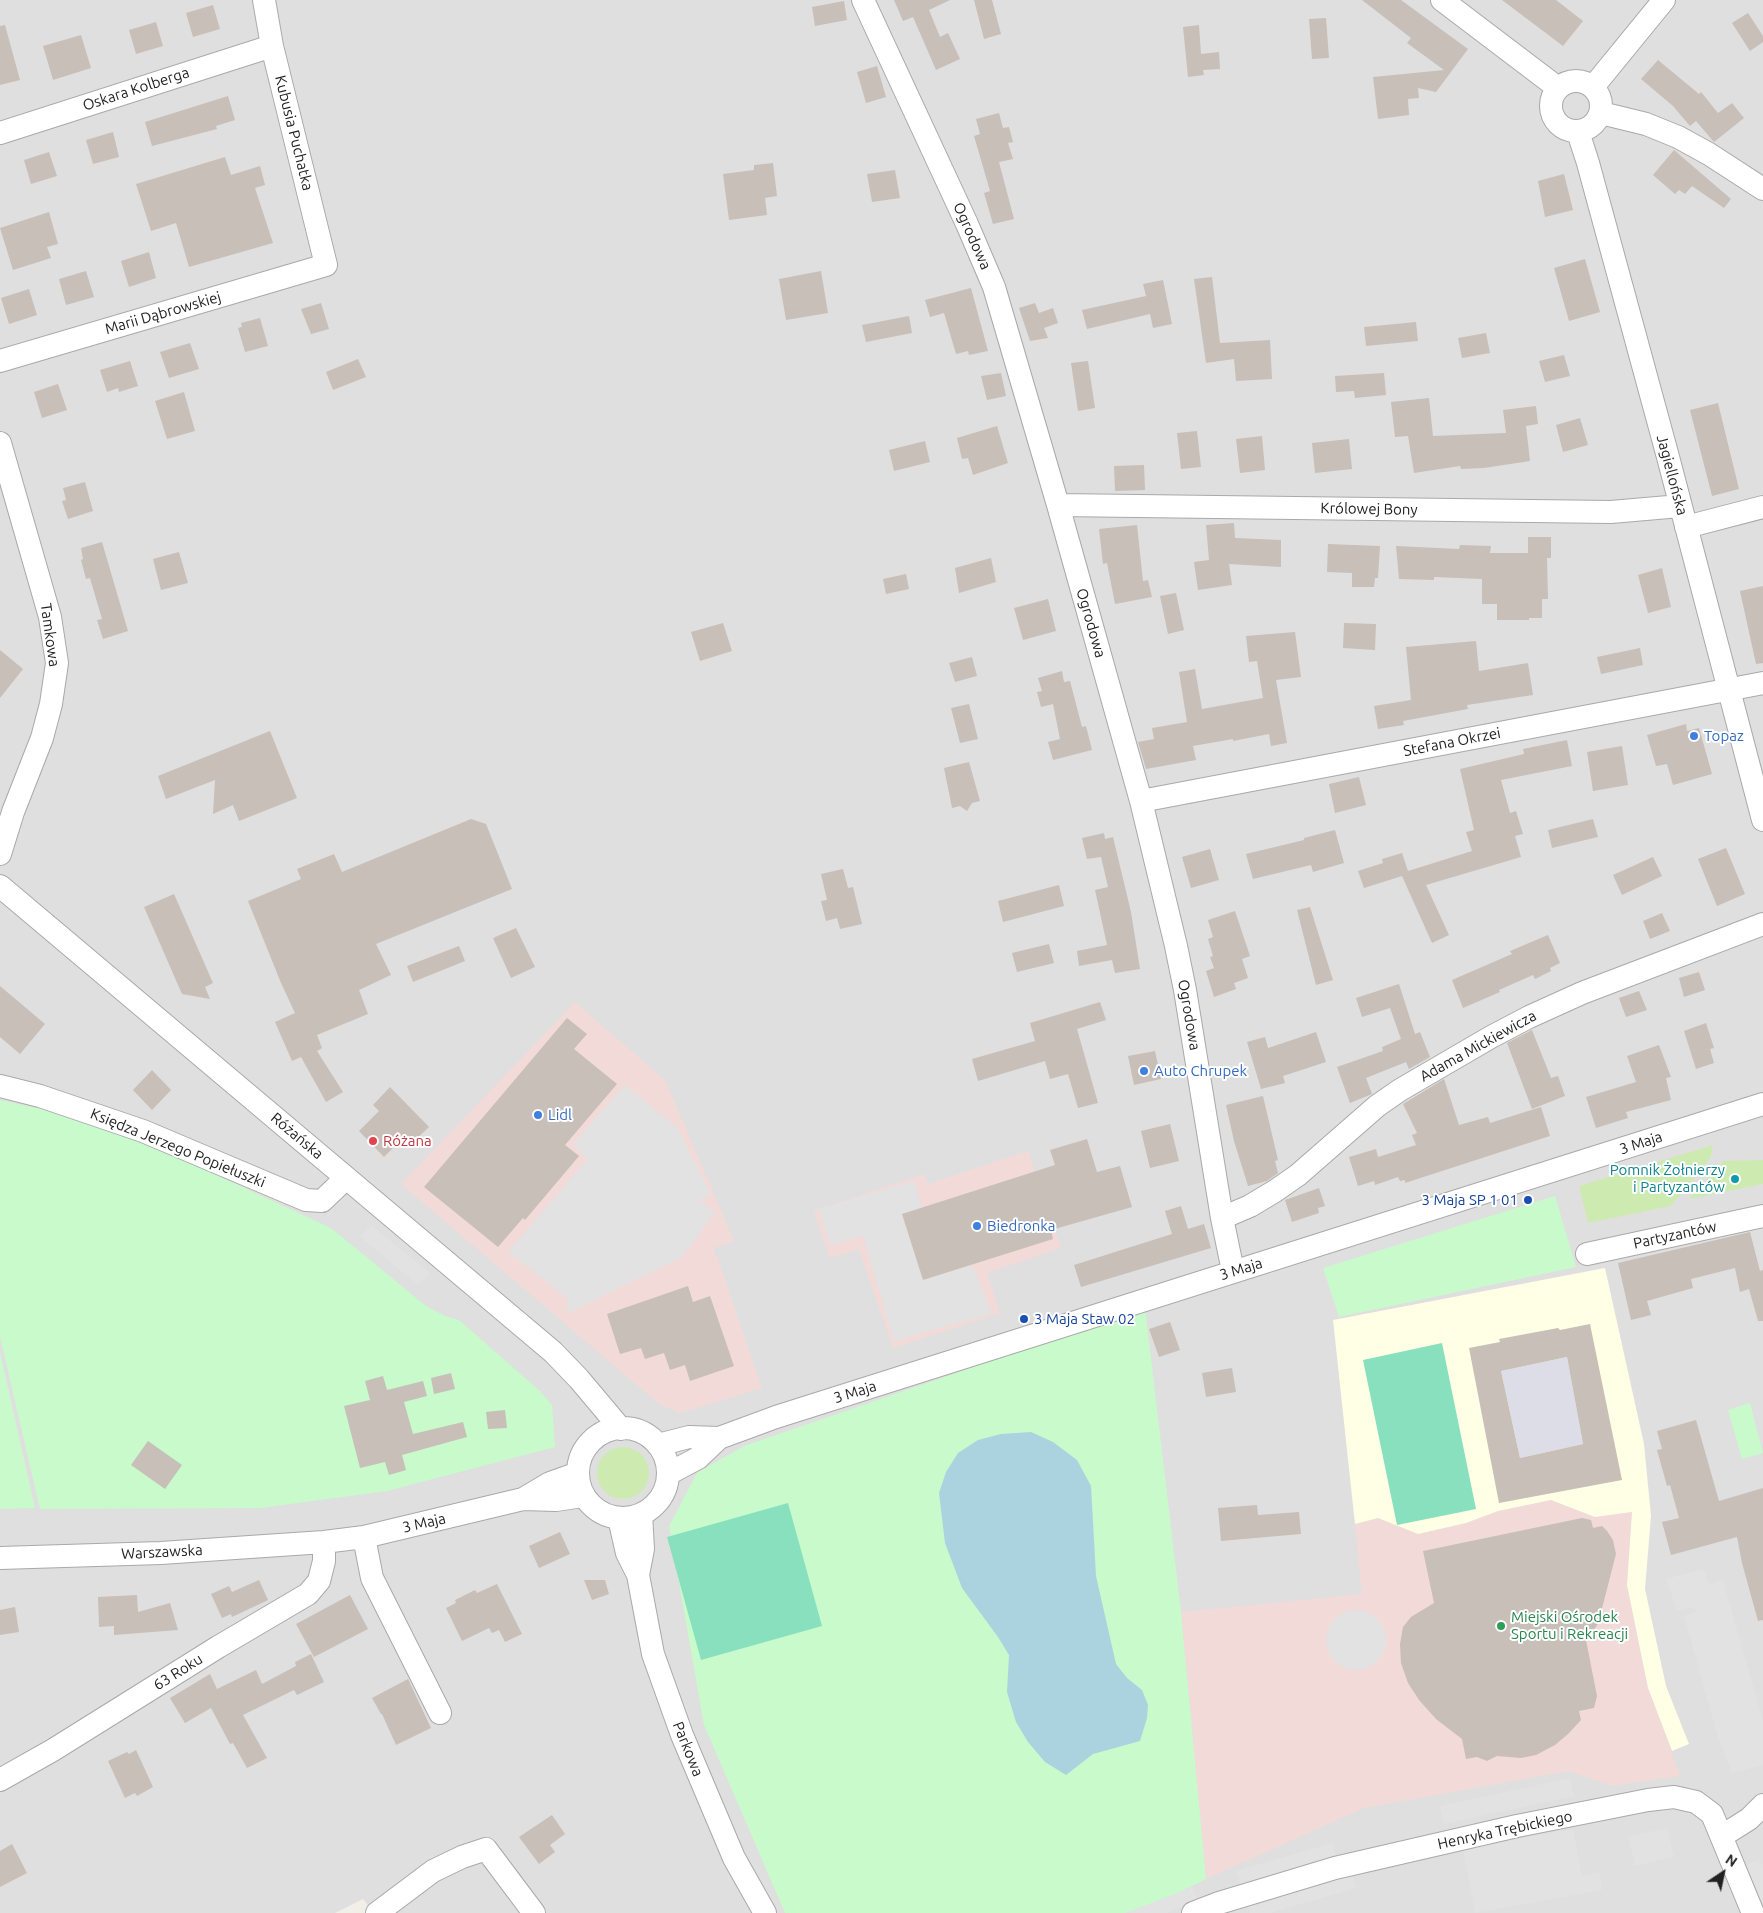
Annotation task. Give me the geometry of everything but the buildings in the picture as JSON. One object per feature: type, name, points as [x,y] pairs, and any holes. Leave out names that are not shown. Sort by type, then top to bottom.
[{"type":"street","name":"Kubusia Puchatka","points":[[264,0],[272,46],[326,265]]},
{"type":"street","name":"Ogrodowa","points":[[863,0],[968,224],[994,286],[1058,505],[1141,801],[1185,990],[1222,1218],[1233,1271]]},
{"type":"street","points":[[1442,0],[1558,88]]},
{"type":"street","points":[[1594,87],[1664,0]]},
{"type":"street","name":"Oskara Kolberga","points":[[0,133],[272,46]]},
{"type":"street","points":[[1576,80],[1594,87],[1602,103],[1601,113],[1596,122],[1588,129],[1578,132],[1568,130],[1559,125],[1553,117],[1551,106],[1552,96],[1558,88],[1566,82],[1576,80]]},
{"type":"street","points":[[1601,113],[1646,124],[1678,137],[1709,154],[1763,189]]},
{"type":"street","name":"Jagiellońska","points":[[1578,132],[1591,172],[1730,689],[1763,820]]},
{"type":"street","name":"Marii Dąbrowskiej","points":[[0,362],[326,265]]},
{"type":"street","name":"Tamkowa","points":[[0,442],[50,617],[57,663],[51,704],[42,738],[13,812],[0,854]]},
{"type":"street","name":"Królowej Bony","points":[[1058,505],[1611,512],[1683,517],[1763,507]]},
{"type":"street","name":"Stefana Okrzei","points":[[1141,801],[1763,683]]},
{"type":"street","name":"Różańska","points":[[0,886],[553,1352],[621,1428]]},
{"type":"street","name":"Adama Mickiewicza","points":[[1222,1218],[1250,1206],[1276,1191],[1298,1176],[1385,1101],[1453,1058],[1491,1037],[1529,1017],[1582,994],[1763,924]]},
{"type":"street","name":"Księdza Jerzego Popiełuszki","points":[[0,1086],[40,1096],[142,1131],[306,1200],[322,1201],[346,1178]]},
{"type":"street","name":"3 Maja","points":[[658,1446],[689,1437],[719,1438],[776,1417],[1763,1104]]},
{"type":"street","name":"Partyzantów","points":[[1587,1254],[1763,1216]]},
{"type":"street","name":"Różańska","points":[[588,1392],[599,1435]]},
{"type":"street","points":[[621,1428],[635,1430],[648,1436],[658,1446],[666,1459],[668,1474],[661,1498],[652,1508],[630,1518],[619,1518],[604,1514],[592,1506],[581,1483],[584,1451],[599,1435],[621,1428]]},
{"type":"street","name":"3 Maja","points":[[668,1474],[698,1458],[719,1438]]},
{"type":"street","name":"3 Maja","points":[[324,1542],[364,1537],[523,1499],[556,1500],[576,1497],[581,1483]]},
{"type":"street","name":"Parkowa","points":[[638,1575],[643,1550],[641,1514]]},
{"type":"street","name":"Parkowa","points":[[619,1518],[627,1553],[638,1575],[653,1654],[682,1735],[734,1858],[765,1913]]},
{"type":"street","points":[[364,1537],[372,1578],[440,1713]]},
{"type":"street","name":"Warszawska","points":[[0,1558],[161,1553],[324,1542]]},
{"type":"street","name":"63 Roku","points":[[0,1780],[53,1750],[218,1647],[308,1594],[318,1581],[324,1561],[324,1542]]},
{"type":"street","name":"Henryka Trębickiego","points":[[1193,1913],[1219,1903],[1335,1868],[1517,1826],[1648,1800],[1674,1797],[1696,1802],[1712,1814],[1753,1913]]},
{"type":"street","points":[[1722,1836],[1749,1819],[1763,1806]]},
{"type":"street","points":[[377,1913],[433,1871],[462,1857],[486,1849],[534,1913]]},
{"type":"shaded area","points":[[0,0],[1763,0],[1763,1913],[374,1913],[363,1899],[335,1913],[0,1913]]},
{"type":"shaded area","points":[[575,1002],[665,1080],[734,1241],[714,1248],[762,1388],[680,1413],[659,1404],[401,1184]]},
{"type":"shaded area","points":[[625,1085],[677,1127],[711,1195],[699,1200],[715,1212],[682,1257],[568,1313],[567,1298],[508,1252],[587,1160],[573,1144]]},
{"type":"shaded area","points":[[1028,1151],[1061,1248],[987,1273],[1000,1313],[893,1348],[859,1249],[830,1258],[814,1211],[924,1174],[928,1184]]},
{"type":"shaded area","points":[[914,1181],[922,1208],[902,1214],[923,1280],[972,1265],[992,1313],[894,1341],[863,1236],[831,1245],[818,1209]]},
{"type":"shaded area","points":[[371,1225],[430,1273],[418,1285],[360,1237]]},
{"type":"shaded area","points":[[1605,1268],[1644,1444],[1651,1516],[1645,1589],[1666,1686],[1689,1744],[1672,1751],[1648,1688],[1627,1585],[1632,1512],[1595,1517],[1551,1500],[1498,1511],[1466,1523],[1418,1534],[1378,1518],[1355,1524],[1333,1320]]},
{"type":"shaded area","points":[[1567,1357],[1583,1444],[1520,1458],[1501,1371]]},
{"type":"shaded area","points":[[1551,1500],[1595,1517],[1632,1512],[1627,1585],[1648,1688],[1680,1776],[1612,1786],[1569,1771],[1364,1808],[1206,1879],[1181,1612],[1362,1594],[1355,1524],[1378,1518],[1418,1534],[1466,1523],[1498,1511]]},
{"type":"shaded area","points":[[1704,1569],[1709,1584],[1723,1580],[1763,1721],[1763,1765],[1732,1773],[1718,1738],[1684,1616],[1698,1612],[1692,1607],[1677,1611],[1666,1579]]},
{"type":"shaded area","points":[[1350,1610],[1362,1610],[1378,1618],[1384,1628],[1386,1640],[1384,1652],[1378,1662],[1362,1670],[1350,1670],[1334,1662],[1326,1646],[1326,1634],[1334,1618]]},
{"type":"shaded area","points":[[1570,1778],[1574,1796],[1444,1824],[1440,1806]]},
{"type":"shaded area","points":[[1667,1828],[1674,1857],[1635,1866],[1628,1837]]},
{"type":"shaded area","points":[[1573,1829],[1582,1876],[1599,1872],[1602,1890],[1475,1913],[1463,1849]]},
{"type":"shaded area","points":[[1332,1843],[1337,1858],[1241,1886],[1236,1871]]},
{"type":"shaded area","points":[[1759,1859],[1763,1869],[1763,1905],[1746,1865]]},
{"type":"shaded area","points":[[1352,1875],[1356,1888],[1270,1913],[1250,1913],[1248,1905]]},
{"type":"shaded area","points":[[1193,1887],[1198,1901],[1167,1913],[1125,1913]]},
{"type":"green space","points":[[0,1100],[51,1111],[160,1149],[331,1228],[426,1306],[445,1316],[459,1320],[540,1391],[552,1405],[555,1447],[387,1491],[260,1508],[40,1509],[0,1337]]},
{"type":"green space","points":[[1713,1145],[1711,1157],[1671,1206],[1588,1223],[1579,1186]]},
{"type":"green space","points":[[1763,1160],[1763,1184],[1689,1199],[1723,1161]]},
{"type":"green space","points":[[1555,1196],[1576,1267],[1339,1317],[1323,1268]]},
{"type":"green space","points":[[1145,1308],[1181,1612],[1206,1879],[1137,1913],[785,1913],[704,1725],[669,1526],[697,1473],[744,1446]]},
{"type":"green space","points":[[1442,1343],[1476,1509],[1397,1525],[1363,1360]]},
{"type":"green space","points":[[0,1352],[35,1508],[0,1509]]},
{"type":"green space","points":[[1750,1403],[1763,1453],[1742,1459],[1728,1410]]},
{"type":"green space","points":[[623,1447],[633,1449],[641,1455],[647,1463],[649,1473],[647,1483],[641,1491],[633,1497],[623,1499],[613,1497],[605,1491],[599,1483],[597,1473],[599,1463],[605,1455],[613,1449]]},
{"type":"green space","points":[[788,1503],[822,1626],[701,1660],[667,1537]]},
{"type":"water","points":[[1031,1432],[1053,1442],[1077,1460],[1091,1486],[1096,1576],[1116,1664],[1127,1678],[1142,1690],[1148,1705],[1147,1718],[1140,1741],[1093,1754],[1066,1775],[1045,1762],[1028,1742],[1016,1722],[1007,1692],[1009,1655],[962,1588],[945,1543],[939,1493],[946,1472],[958,1453],[978,1440],[1001,1434]]},
{"type":"place","name":"Topaz","points":[[1694,736]]},
{"type":"place","name":"Auto Chrupek","points":[[1144,1071]]},
{"type":"place","name":"Lidl","points":[[538,1115]]},
{"type":"place","name":"Różana","points":[[373,1141]]},
{"type":"place","name":"Pomnik Żołnierzy i Partyzantów","points":[[1735,1179]]},
{"type":"place","name":"3 Maja SP 1 01","points":[[1528,1200]]},
{"type":"place","name":"Biedronka","points":[[977,1226]]},
{"type":"place","name":"3 Maja Staw 02","points":[[1024,1319]]},
{"type":"place","name":"Miejski Ośrodek Sportu i Rekreacji","points":[[1501,1626]]}]
